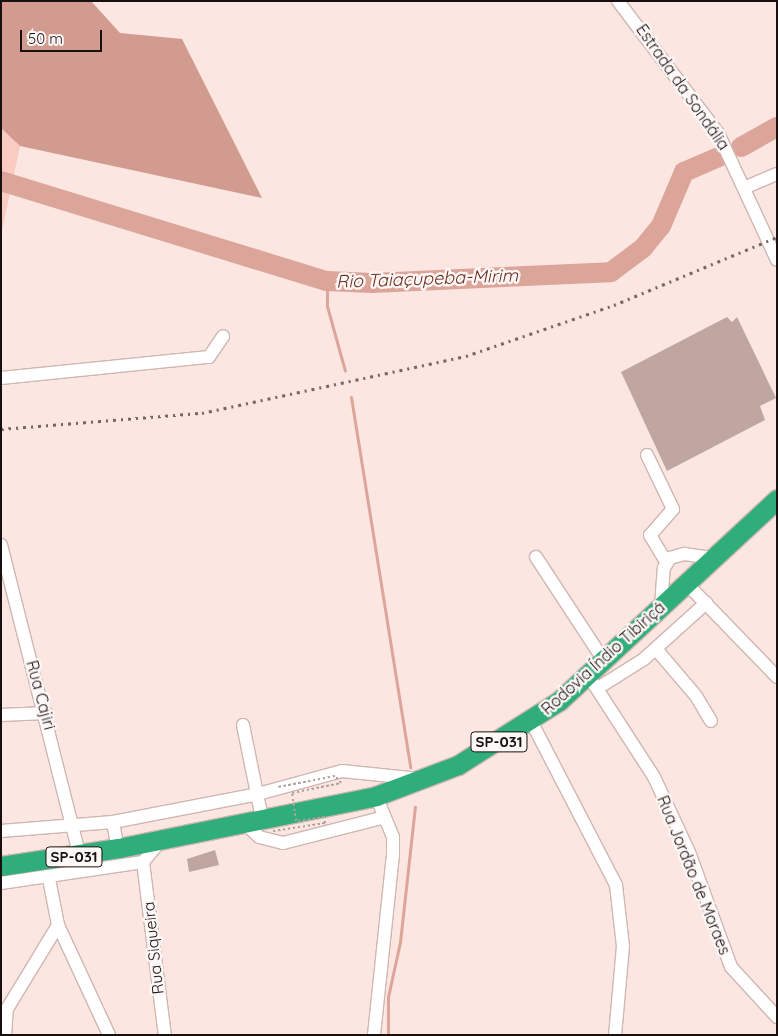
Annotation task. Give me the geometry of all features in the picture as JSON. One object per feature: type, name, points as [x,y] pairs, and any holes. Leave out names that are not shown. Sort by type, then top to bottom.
[{"type":"highway","name":"Rodovia Índio Tibiriçá","points":[[1,866],[69,858],[145,840],[242,821],[268,824],[376,796],[425,780],[531,721],[593,682],[604,660],[777,499]]},
{"type":"highway","name":"Rodovia Índio Tibiriçá","points":[[1,854],[77,846],[114,830],[145,840]]},
{"type":"street","name":"Estrada da Sondália","points":[[618,1],[718,133],[746,187],[777,260]]},
{"type":"street","points":[[746,187],[777,174]]},
{"type":"street","points":[[1,378],[209,356],[223,336]]},
{"type":"street","points":[[647,455],[673,509],[650,535],[666,562],[661,607]]},
{"type":"street","name":"Rua Cajiri","points":[[1,545],[46,713],[77,846]]},
{"type":"street","points":[[666,562],[684,554],[714,558]]},
{"type":"street","points":[[536,557],[604,660]]},
{"type":"street","points":[[686,583],[777,677]]},
{"type":"street","points":[[593,682],[656,649],[706,603]]},
{"type":"street","points":[[656,649],[696,696],[711,721]]},
{"type":"street","name":"Rua Jordão de Moraes","points":[[593,682],[658,785],[731,967],[777,1016]]},
{"type":"street","points":[[1,715],[46,713]]},
{"type":"street","points":[[531,721],[616,885],[623,946],[615,1035]]},
{"type":"street","points":[[244,725],[258,794],[268,824]]},
{"type":"street","points":[[1,831],[74,827],[114,830],[352,770],[425,780]]},
{"type":"street","points":[[374,1035],[393,853],[386,817],[376,796]]},
{"type":"street","points":[[242,821],[258,837],[283,842],[386,817]]},
{"type":"street","points":[[1,883],[49,879],[143,862],[166,836]]},
{"type":"street","name":"Rua Siqueira","points":[[143,862],[165,1035]]},
{"type":"street","points":[[49,879],[58,925],[109,1035]]},
{"type":"street","points":[[5,1035],[4,1009],[58,925]]},
{"type":"path","points":[[268,824],[325,823],[326,817],[296,821],[292,793],[341,783],[335,776],[278,787]]},
{"type":"shaded area","points":[[1,1],[91,1],[120,33],[182,39],[262,198],[20,146],[1,128]]},
{"type":"shaded area","points":[[1,128],[20,146],[1,235]]},
{"type":"building","points":[[727,317],[732,322],[737,317],[776,398],[760,406],[765,420],[667,471],[621,372]]},
{"type":"building","points":[[215,850],[219,865],[189,872],[187,859]]},
{"type":"waterway","name":"Rio Taiaçupeba-Mirim","points":[[741,147],[777,127]]},
{"type":"waterway","name":"Rio Taiaçupeba-Mirim","points":[[1,181],[327,281],[372,283],[611,272],[643,248],[661,226],[684,172],[721,156]]},
{"type":"waterway","points":[[327,281],[327,306],[345,371]]},
{"type":"waterway","points":[[351,397],[410,767]]},
{"type":"waterway","points":[[388,1035],[388,997],[400,942],[415,807]]},
{"type":"railway","points":[[1,429],[202,413],[466,356],[614,305],[777,237]]}]
